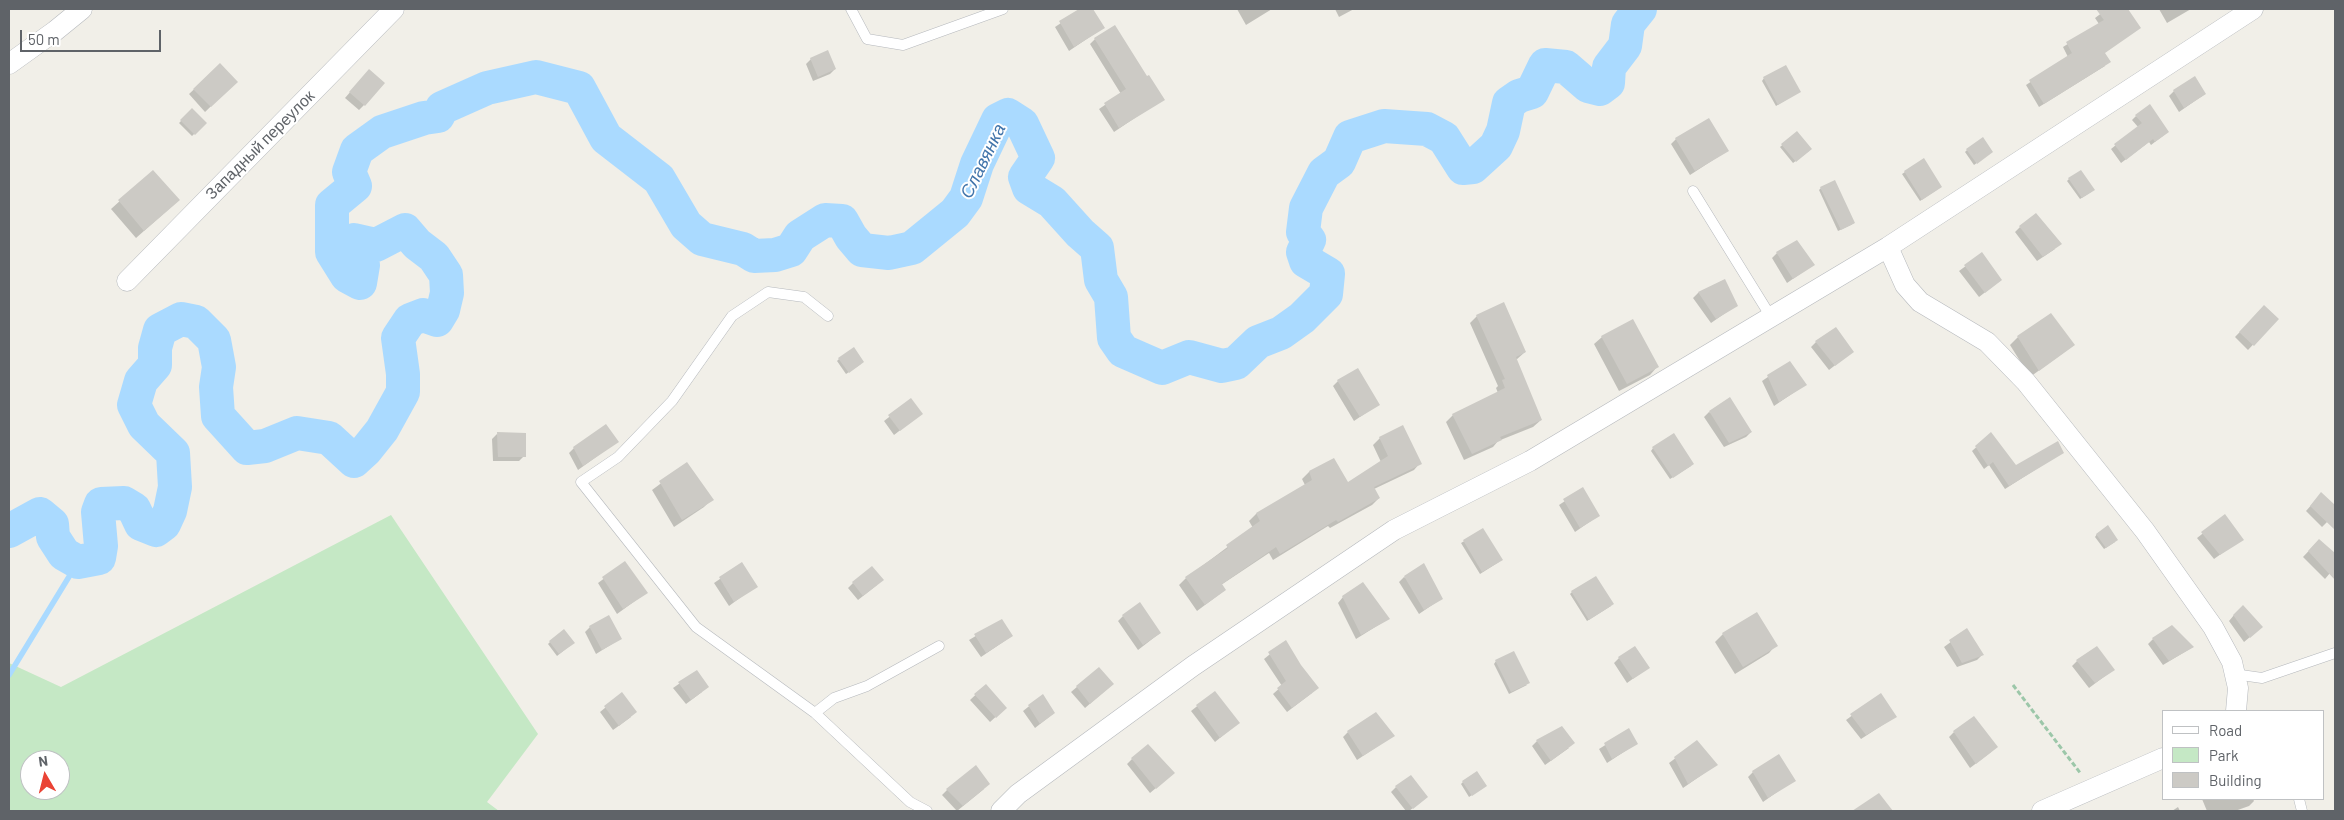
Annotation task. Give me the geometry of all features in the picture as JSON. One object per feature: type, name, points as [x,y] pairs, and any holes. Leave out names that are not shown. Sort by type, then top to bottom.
[{"type":"street","points":[[9,64],[82,9]]},
{"type":"street","name":"Западный переулок","points":[[127,281],[394,9]]},
{"type":"street","points":[[1001,811],[1018,794],[1193,666],[1394,530],[1530,460],[1888,247],[2253,9]]},
{"type":"street","points":[[1888,247],[1905,285],[1920,302],[1986,342],[2026,382],[2144,531],[2208,619],[2232,662],[2238,688],[2236,710]]},
{"type":"street","points":[[2042,811],[2093,791],[2162,758]]},
{"type":"lane","points":[[851,9],[867,39],[903,45],[1003,9]]},
{"type":"lane","points":[[1693,191],[1771,317]]},
{"type":"lane","points":[[828,316],[804,297],[768,292],[732,316],[672,400],[618,457],[581,482],[696,626],[815,713],[910,802],[927,811]]},
{"type":"lane","points":[[815,713],[834,698],[867,686],[939,646]]},
{"type":"lane","points":[[2234,674],[2262,678],[2335,653]]},
{"type":"path","points":[[2014,685],[2093,791]]},
{"type":"green space","points":[[391,515],[538,734],[487,802],[499,811],[9,811],[9,663],[61,687]]},
{"type":"building","points":[[1079,9],[1093,9],[1105,28],[1074,47],[1059,21]]},
{"type":"building","points":[[2096,9],[2128,9],[2141,28],[2105,53],[2111,62],[2044,104],[2029,80],[2072,53],[2066,42],[2104,20]]},
{"type":"building","points":[[1115,25],[1147,76],[1149,75],[1165,100],[1119,128],[1104,103],[1126,89],[1094,38]]},
{"type":"building","points":[[828,50],[836,69],[818,77],[810,58]]},
{"type":"building","points":[[220,63],[238,82],[211,107],[193,89]]},
{"type":"building","points":[[1786,65],[1801,92],[1778,105],[1763,77]]},
{"type":"building","points":[[369,69],[385,83],[365,106],[349,92]]},
{"type":"building","points":[[2195,76],[2206,94],[2184,108],[2173,90]]},
{"type":"building","points":[[2150,104],[2169,132],[2155,142],[2153,139],[2126,160],[2114,144],[2142,123],[2135,115]]},
{"type":"building","points":[[192,108],[207,123],[195,135],[180,120]]},
{"type":"building","points":[[1709,118],[1729,151],[1695,171],[1675,138]]},
{"type":"building","points":[[1797,131],[1812,149],[1796,162],[1781,144]]},
{"type":"building","points":[[1983,137],[1993,152],[1977,164],[1966,149]]},
{"type":"building","points":[[1924,158],[1942,187],[1922,200],[1904,171]]},
{"type":"building","points":[[153,170],[180,200],[144,231],[118,200]]},
{"type":"building","points":[[2081,170],[2095,190],[2082,198],[2068,178]]},
{"type":"building","points":[[1835,180],[1855,223],[1841,230],[1820,187]]},
{"type":"building","points":[[2036,213],[2062,244],[2043,257],[2019,226]]},
{"type":"building","points":[[1797,240],[1815,265],[1793,279],[1776,252]]},
{"type":"building","points":[[1982,252],[2002,280],[1985,293],[1964,265]]},
{"type":"building","points":[[1725,279],[1738,306],[1716,319],[1698,292]]},
{"type":"building","points":[[1504,302],[1526,352],[1516,357],[1542,420],[1500,437],[1502,440],[1472,454],[1452,414],[1505,388],[1502,380],[1505,379],[1476,315]]},
{"type":"building","points":[[2264,305],[2279,319],[2254,346],[2239,332]]},
{"type":"building","points":[[2051,313],[2075,345],[2039,371],[2017,336]]},
{"type":"building","points":[[1633,319],[1659,367],[1627,384],[1601,336]]},
{"type":"building","points":[[1836,327],[1854,352],[1835,366],[1815,341]]},
{"type":"building","points":[[854,347],[864,362],[849,373],[838,358]]},
{"type":"building","points":[[1790,361],[1807,385],[1779,402],[1767,375]]},
{"type":"building","points":[[1358,368],[1380,405],[1360,417],[1337,380]]},
{"type":"building","points":[[1730,397],[1752,432],[1729,443],[1709,411]]},
{"type":"building","points":[[911,398],[923,414],[900,431],[888,415]]},
{"type":"building","points":[[606,424],[619,442],[583,466],[573,447]]},
{"type":"building","points":[[1403,425],[1422,464],[1374,487],[1380,498],[1338,522],[1336,520],[1280,554],[1276,547],[1222,584],[1226,590],[1205,605],[1185,577],[1228,548],[1226,545],[1260,521],[1256,513],[1312,480],[1309,471],[1334,458],[1348,482],[1388,456],[1379,437]]},
{"type":"building","points":[[497,432],[526,433],[526,457],[498,457]]},
{"type":"building","points":[[1991,432],[2016,465],[2058,441],[2064,453],[2009,486],[1993,462],[1988,466],[1975,446]]},
{"type":"building","points":[[1674,433],[1694,464],[1673,478],[1652,447]]},
{"type":"building","points":[[687,462],[714,500],[682,520],[659,481]]},
{"type":"building","points":[[1583,487],[1600,516],[1580,528],[1563,499]]},
{"type":"building","points":[[2321,492],[2335,505],[2335,530],[2310,506]]},
{"type":"building","points":[[2225,514],[2244,540],[2220,555],[2201,532]]},
{"type":"building","points":[[2108,525],[2118,540],[2106,548],[2096,534]]},
{"type":"building","points":[[1483,528],[1503,560],[1482,572],[1463,540]]},
{"type":"building","points":[[2319,539],[2335,553],[2335,580],[2308,551]]},
{"type":"building","points":[[625,561],[648,593],[623,609],[602,577]]},
{"type":"building","points":[[742,562],[758,587],[734,602],[719,577]]},
{"type":"building","points":[[1424,563],[1443,599],[1424,610],[1404,576]]},
{"type":"building","points":[[872,566],[884,580],[863,596],[852,582]]},
{"type":"building","points":[[1596,576],[1614,604],[1589,620],[1571,591]]},
{"type":"building","points":[[1363,582],[1390,619],[1361,635],[1342,596]]},
{"type":"building","points":[[1140,602],[1161,633],[1143,645],[1122,615]]},
{"type":"building","points":[[2243,605],[2263,627],[2250,638],[2233,615]]},
{"type":"building","points":[[1757,612],[1778,646],[1743,667],[1722,633]]},
{"type":"building","points":[[609,615],[622,639],[602,650],[589,626]]},
{"type":"building","points":[[1002,619],[1013,636],[986,653],[974,634]]},
{"type":"building","points":[[2172,625],[2194,647],[2169,661],[2152,638]]},
{"type":"building","points":[[1967,628],[1984,655],[1962,663],[1949,640]]},
{"type":"building","points":[[564,629],[575,643],[559,654],[549,641]]},
{"type":"building","points":[[1286,640],[1301,665],[1319,688],[1292,708],[1277,688],[1286,681],[1268,652]]},
{"type":"building","points":[[1635,646],[1650,668],[1633,679],[1618,657]]},
{"type":"building","points":[[2097,646],[2115,670],[2095,683],[2076,660]]},
{"type":"building","points":[[1514,651],[1530,683],[1511,692],[1495,660]]},
{"type":"building","points":[[1099,667],[1114,684],[1090,704],[1076,686]]},
{"type":"building","points":[[697,670],[709,687],[691,700],[678,682]]},
{"type":"building","points":[[986,684],[1007,708],[996,718],[974,694]]},
{"type":"building","points":[[1215,691],[1240,723],[1220,738],[1196,705]]},
{"type":"building","points":[[622,692],[637,712],[619,726],[604,706]]},
{"type":"building","points":[[1881,693],[1897,717],[1866,735],[1850,714]]},
{"type":"building","points":[[1043,694],[1055,713],[1040,724],[1028,705]]},
{"type":"building","points":[[1376,712],[1395,736],[1363,756],[1347,731]]},
{"type":"building","points":[[1974,716],[1998,747],[1976,764],[1953,731]]},
{"type":"building","points":[[1562,726],[1575,743],[1551,761],[1536,740]]},
{"type":"building","points":[[1629,728],[1638,744],[1612,759],[1604,743]]},
{"type":"building","points":[[1697,740],[1718,765],[1688,784],[1674,757]]},
{"type":"building","points":[[1148,744],[1175,773],[1156,789],[1131,758]]},
{"type":"building","points":[[1779,754],[1796,781],[1768,798],[1752,771]]},
{"type":"building","points":[[976,765],[990,784],[963,806],[946,789]]},
{"type":"building","points":[[1477,771],[1487,786],[1472,796],[1462,781]]},
{"type":"building","points":[[1411,775],[1428,797],[1413,809],[1395,786]]},
{"type":"building","points":[[1879,793],[1893,811],[1852,811]]},
{"type":"waterway","name":"Славянка","points":[[9,531],[40,514],[52,524],[53,537],[64,554],[78,562],[99,558],[101,546],[98,512],[101,504],[124,503],[134,509],[141,524],[156,530],[164,524],[170,511],[175,487],[173,453],[144,425],[134,405],[141,381],[155,365],[155,348],[160,330],[181,319],[196,322],[214,340],[219,367],[216,387],[218,416],[247,448],[265,446],[297,433],[329,438],[354,461],[366,450],[382,430],[403,392],[403,374],[398,338],[410,320],[423,315],[437,320],[443,310],[447,293],[446,275],[434,257],[417,244],[405,230],[376,245],[354,240],[363,265],[360,283],[347,276],[332,252],[332,205],[355,186],[349,172],[357,150],[382,132],[424,118],[438,116],[442,108],[487,88],[536,77],[579,88],[606,138],[659,179],[686,225],[702,239],[743,249],[754,256],[775,255],[791,250],[800,236],[825,220],[842,221],[851,237],[862,250],[889,253],[912,248],[955,213],[966,198],[977,164],[998,120],[1008,115],[1022,124],[1038,158],[1025,177],[1029,188],[1052,202],[1080,233],[1097,248],[1101,280],[1111,297],[1114,338],[1123,351],[1162,368],[1189,357],[1222,366],[1236,363],[1258,342],[1281,333],[1302,318],[1326,294],[1328,274],[1306,261],[1303,252],[1309,240],[1303,232],[1306,208],[1324,173],[1339,162],[1350,137],[1384,126],[1427,129],[1444,138],[1463,168],[1473,167],[1496,146],[1503,131],[1509,103],[1519,96],[1532,92],[1545,65],[1566,67],[1588,86],[1600,89],[1608,83],[1609,67],[1625,46],[1628,24],[1640,9]]},
{"type":"waterway","points":[[9,675],[78,562]]}]
